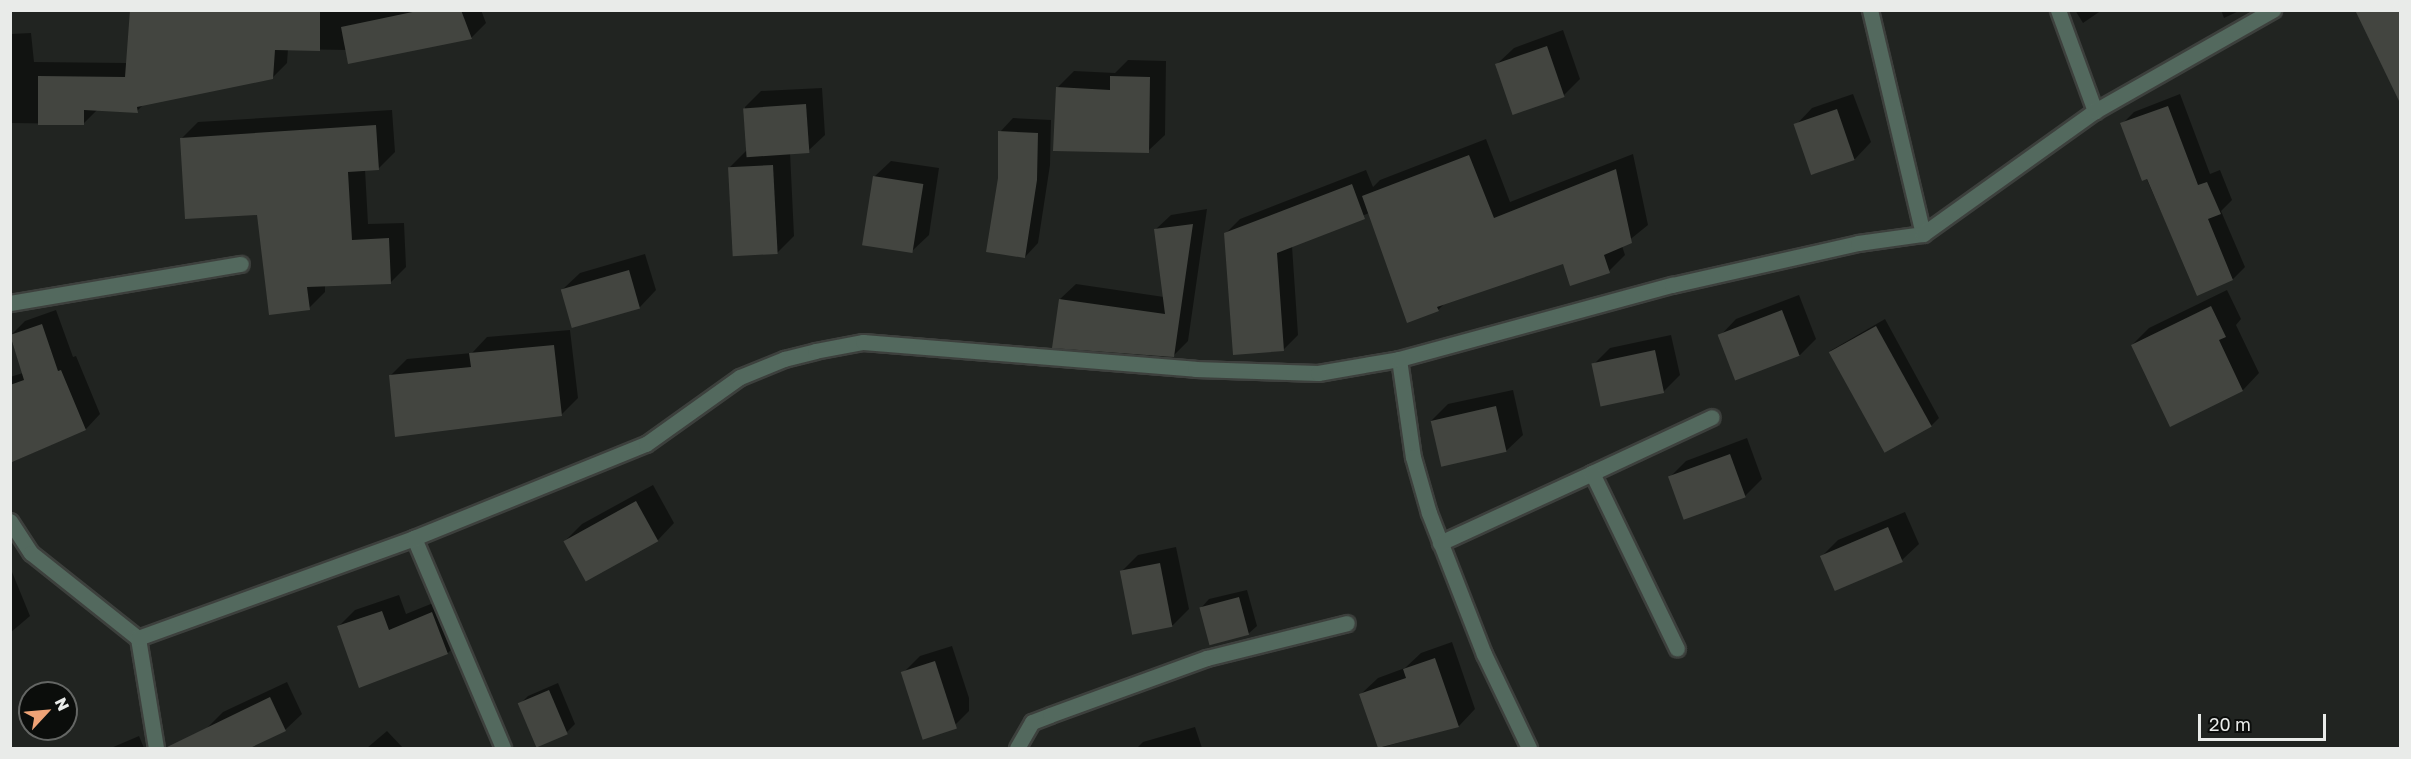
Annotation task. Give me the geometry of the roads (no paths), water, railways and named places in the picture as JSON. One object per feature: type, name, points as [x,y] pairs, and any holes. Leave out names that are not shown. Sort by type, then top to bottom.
[{"type":"street","points":[[1870,10],[1923,234]]},
{"type":"street","points":[[2058,10],[2095,111]]},
{"type":"street","points":[[138,638],[414,538],[646,444],[740,377],[784,359],[863,342],[1282,374],[1318,373],[1399,359],[1672,285],[1858,243],[1923,234],[2095,111],[2273,10]]},
{"type":"street","points":[[10,303],[241,264]]},
{"type":"street","points":[[1399,359],[1413,457],[1440,543],[1484,654],[1529,748]]},
{"type":"street","points":[[1440,543],[1712,417]]},
{"type":"street","points":[[1592,473],[1677,649]]},
{"type":"street","points":[[10,521],[31,553],[138,638],[156,748]]},
{"type":"street","points":[[414,538],[503,748]]},
{"type":"street","points":[[1017,748],[1032,722],[1050,715],[1207,658],[1347,623]]}]
